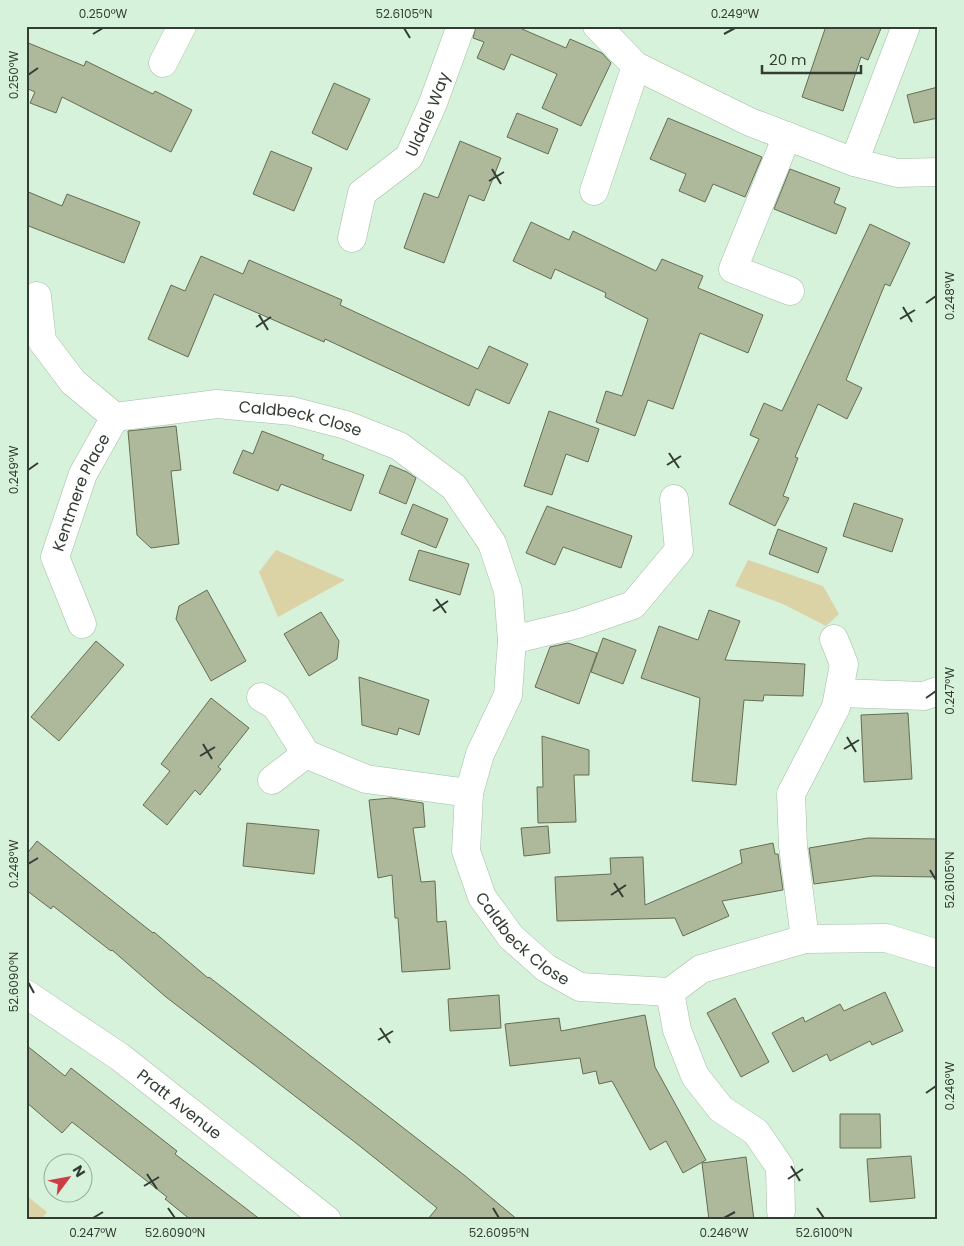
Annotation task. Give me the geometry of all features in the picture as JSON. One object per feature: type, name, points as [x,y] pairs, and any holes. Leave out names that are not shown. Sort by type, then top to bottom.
[{"type":"street","points":[[163,63],[182,26]]},
{"type":"street","name":"Uldale Way","points":[[352,238],[362,193],[409,156],[433,103],[461,26]]},
{"type":"street","points":[[597,26],[636,66],[750,122],[854,162],[897,173],[938,172]]},
{"type":"street","points":[[854,162],[906,26]]},
{"type":"street","points":[[594,191],[636,66]]},
{"type":"street","points":[[787,136],[733,269],[790,291]]},
{"type":"street","points":[[37,296],[42,341],[73,382],[116,417]]},
{"type":"street","name":"Caldbeck Close","points":[[116,417],[217,404],[292,411],[346,425],[399,446],[454,488],[492,543],[508,591],[512,640],[508,695],[480,754],[469,793],[466,851],[482,897],[512,937],[546,968],[580,987],[670,992]]},
{"type":"street","name":"Kentmere Place","points":[[82,624],[55,557],[83,474],[116,417]]},
{"type":"street","points":[[512,640],[578,624],[634,605],[679,550],[674,499]]},
{"type":"street","points":[[805,939],[793,846],[791,794],[836,707],[844,664],[834,639]]},
{"type":"street","points":[[839,693],[924,696],[938,691]]},
{"type":"street","points":[[261,697],[276,706],[306,754],[366,779],[469,793]]},
{"type":"street","points":[[272,780],[306,754]]},
{"type":"street","points":[[781,1211],[780,1167],[756,1132],[721,1109],[695,1076],[677,1030],[670,992],[702,969],[805,939],[886,938],[938,954]]},
{"type":"street","name":"Pratt Avenue","points":[[26,994],[120,1057],[327,1220]]},
{"type":"shaded area","points":[[276,550],[345,580],[278,617],[259,572]]},
{"type":"shaded area","points":[[748,560],[823,586],[839,614],[826,626],[783,604],[735,586]]},
{"type":"shaded area","points":[[26,1195],[47,1212],[41,1220],[26,1220]]},
{"type":"building","points":[[476,26],[523,26],[522,29],[566,48],[570,39],[602,53],[611,63],[581,126],[542,108],[557,74],[511,54],[504,70],[477,58],[484,42],[473,38]]},
{"type":"building","points":[[826,26],[882,26],[868,60],[861,57],[843,111],[802,97]]},
{"type":"building","points":[[26,42],[84,66],[86,61],[153,94],[155,91],[192,110],[171,152],[62,97],[56,113],[30,103],[35,92],[26,88]]},
{"type":"building","points":[[334,83],[370,99],[347,150],[312,133]]},
{"type":"building","points":[[938,87],[938,118],[914,123],[907,95]]},
{"type":"building","points":[[517,113],[558,129],[548,154],[507,137]]},
{"type":"building","points":[[668,118],[762,157],[745,197],[713,184],[705,202],[679,191],[686,174],[650,159]]},
{"type":"building","points":[[460,141],[501,158],[484,201],[469,195],[444,263],[404,248],[424,193],[438,198]]},
{"type":"building","points":[[271,151],[312,168],[294,211],[253,194]]},
{"type":"building","points":[[790,169],[840,188],[834,203],[846,208],[836,234],[774,209]]},
{"type":"building","points":[[26,191],[62,206],[67,194],[140,222],[124,263],[26,225]]},
{"type":"building","points":[[531,222],[569,240],[573,231],[656,271],[662,259],[703,276],[698,288],[763,315],[748,353],[700,333],[673,409],[648,400],[635,436],[596,422],[606,391],[622,396],[648,319],[605,297],[606,293],[555,269],[551,279],[513,261]]},
{"type":"building","points":[[870,224],[910,243],[890,286],[885,284],[846,380],[862,388],[847,419],[818,404],[795,457],[798,458],[783,496],[789,498],[775,526],[729,504],[759,439],[750,435],[764,403],[782,411]]},
{"type":"building","points":[[201,256],[243,274],[249,260],[342,300],[340,305],[478,369],[489,346],[528,364],[509,404],[476,389],[469,406],[325,339],[324,342],[214,294],[188,357],[148,339],[171,285],[185,291]]},
{"type":"building","points":[[549,411],[599,429],[588,462],[566,454],[552,495],[524,486]]},
{"type":"building","points":[[176,426],[181,470],[171,471],[179,544],[151,548],[137,535],[128,431]]},
{"type":"building","points":[[262,431],[324,455],[322,459],[364,475],[351,511],[281,484],[278,491],[233,473],[243,450],[253,454]]},
{"type":"building","points":[[390,465],[416,478],[406,504],[379,493]]},
{"type":"building","points":[[854,503],[903,519],[892,552],[843,536]]},
{"type":"building","points":[[413,504],[448,519],[436,548],[401,534]]},
{"type":"building","points":[[547,506],[632,536],[621,568],[563,547],[555,565],[526,553]]},
{"type":"building","points":[[778,529],[827,548],[818,573],[769,554]]},
{"type":"building","points":[[419,550],[469,564],[460,595],[409,580]]},
{"type":"building","points":[[207,590],[246,661],[211,681],[176,619],[179,606]]},
{"type":"building","points":[[709,610],[740,621],[725,660],[805,664],[803,696],[764,695],[763,701],[744,700],[736,785],[692,781],[700,698],[641,678],[659,626],[698,640]]},
{"type":"building","points":[[321,612],[339,641],[337,659],[309,676],[284,634]]},
{"type":"building","points":[[603,638],[636,650],[623,684],[591,672]]},
{"type":"building","points":[[96,641],[124,665],[59,741],[31,717]]},
{"type":"building","points":[[568,643],[597,653],[579,704],[535,687],[550,647]]},
{"type":"building","points":[[359,677],[429,700],[419,735],[399,728],[397,735],[362,725]]},
{"type":"building","points":[[211,698],[249,728],[218,767],[221,769],[200,795],[195,790],[167,825],[143,805],[170,771],[161,764]]},
{"type":"building","points":[[908,713],[912,779],[864,782],[861,715]]},
{"type":"building","points":[[542,736],[589,750],[589,775],[574,775],[576,822],[538,823],[537,787],[543,787]]},
{"type":"building","points":[[391,798],[423,803],[425,827],[413,828],[421,882],[435,881],[437,922],[446,921],[450,969],[402,972],[398,918],[395,918],[392,875],[378,878],[369,800]]},
{"type":"building","points":[[247,823],[319,830],[314,874],[243,866]]},
{"type":"building","points":[[548,826],[550,853],[524,856],[521,828]]},
{"type":"building","points":[[868,838],[938,839],[938,877],[873,876],[814,884],[809,848]]},
{"type":"building","points":[[37,841],[154,932],[208,978],[464,1175],[518,1220],[427,1220],[437,1208],[356,1143],[166,997],[112,950],[53,906],[51,909],[26,890],[26,855]]},
{"type":"building","points":[[773,843],[775,854],[778,854],[783,890],[722,901],[729,916],[683,936],[675,918],[557,921],[555,877],[611,874],[610,858],[643,857],[645,905],[742,863],[740,850]]},
{"type":"building","points":[[885,992],[903,1031],[872,1045],[870,1041],[830,1061],[827,1054],[793,1072],[772,1033],[803,1017],[805,1022],[840,1004],[844,1011]]},
{"type":"building","points":[[499,995],[501,1028],[450,1031],[448,999]]},
{"type":"building","points":[[735,998],[769,1062],[741,1077],[707,1013]]},
{"type":"building","points":[[645,1015],[655,1067],[706,1160],[683,1173],[666,1141],[650,1150],[612,1081],[599,1084],[596,1071],[583,1074],[580,1058],[510,1066],[505,1024],[559,1018],[561,1031]]},
{"type":"building","points":[[26,1045],[65,1076],[71,1068],[177,1151],[175,1154],[261,1220],[191,1220],[165,1199],[167,1197],[72,1122],[62,1133],[26,1102]]},
{"type":"building","points":[[840,1114],[880,1114],[881,1148],[840,1148]]},
{"type":"building","points":[[911,1156],[915,1198],[870,1202],[867,1159]]},
{"type":"building","points":[[746,1157],[754,1220],[709,1220],[702,1163]]}]
